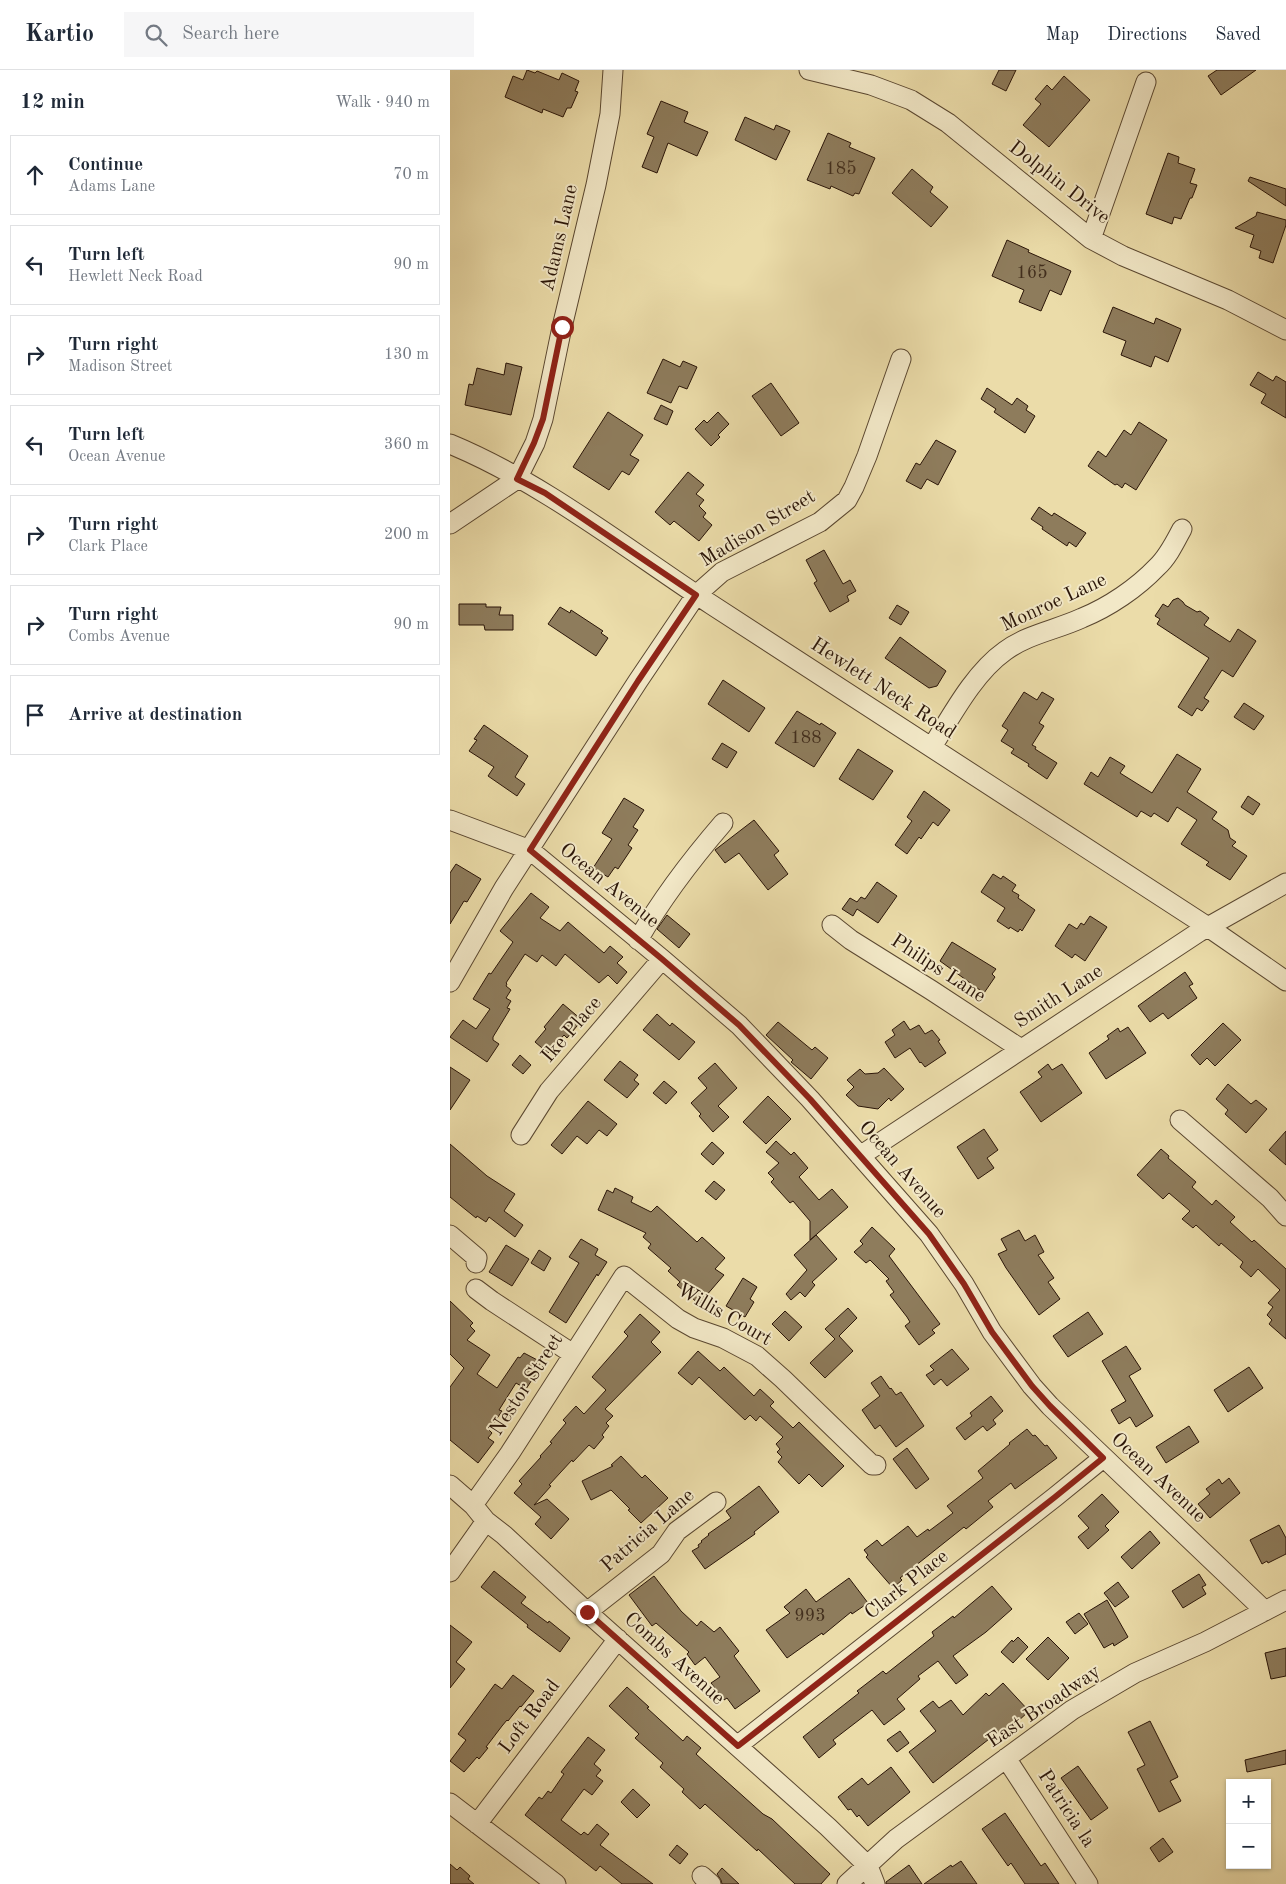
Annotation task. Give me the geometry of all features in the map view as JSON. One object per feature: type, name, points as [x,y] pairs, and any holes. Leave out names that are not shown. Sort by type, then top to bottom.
[{"type":"street","name":"Adams Lane","points":[[517,479],[543,419],[562,327],[598,176],[610,114],[612,70]]},
{"type":"street","name":"Dolphin Drive","points":[[809,70],[871,85],[912,100],[948,123],[1091,239],[1123,256],[1228,300],[1286,330]]},
{"type":"street","points":[[1091,239],[1146,82]]},
{"type":"street","name":"Madison Street","points":[[450,982],[504,888],[696,595],[722,572],[820,522],[847,500],[867,456],[901,359]]},
{"type":"street","name":"Hewlett Neck Road","points":[[450,444],[485,459],[517,479],[545,493],[696,595],[1208,927],[1286,980]]},
{"type":"street","points":[[450,524],[517,479]]},
{"type":"street","name":"Monroe Lane","points":[[932,747],[965,694],[995,659],[1006,650],[1029,637],[1082,618],[1119,598],[1157,568],[1168,555],[1182,529]]},
{"type":"street","name":"Ocean Avenue","points":[[450,820],[530,850],[739,1025],[810,1099],[929,1234],[964,1284],[992,1332],[1032,1386],[1103,1458],[1265,1611]]},
{"type":"street","points":[[638,940],[647,923],[692,860],[723,823]]},
{"type":"street","name":"Smith Lane","points":[[860,1156],[1208,927],[1286,883]]},
{"type":"street","name":"Philips Lane","points":[[832,925],[851,940],[1021,1049]]},
{"type":"street","name":"Ike Place","points":[[522,1135],[549,1091],[662,959]]},
{"type":"street","points":[[1180,1120],[1270,1198],[1286,1216]]},
{"type":"street","points":[[450,1235],[477,1258],[476,1262]]},
{"type":"street","name":"Willis Court","points":[[616,1288],[624,1276],[678,1319],[694,1328],[723,1338],[757,1356],[783,1378],[872,1465],[876,1465]]},
{"type":"street","name":"Nestor Street","points":[[473,1505],[510,1453],[616,1288]]},
{"type":"street","points":[[476,1289],[573,1354]]},
{"type":"street","name":"Clark Place","points":[[738,1746],[1103,1458]]},
{"type":"street","name":"Combs Avenue","points":[[450,1485],[473,1505],[486,1522],[504,1535],[587,1612],[828,1826],[868,1866]]},
{"type":"street","name":"Patricia Lane","points":[[587,1612],[661,1554],[677,1531],[716,1502]]},
{"type":"street","points":[[450,1572],[486,1522]]},
{"type":"street","name":"East Broadway","points":[[848,1884],[896,1840],[1072,1710],[1135,1673],[1206,1642],[1286,1600]]},
{"type":"street","name":"Loft Road","points":[[477,1824],[618,1639]]},
{"type":"street","name":"Patricia la","points":[[1006,1758],[1088,1884]]},
{"type":"street","points":[[450,1803],[556,1884]]},
{"type":"street","points":[[868,1866],[875,1884]]},
{"type":"building","points":[[527,70],[535,73],[537,71],[559,80],[562,73],[579,81],[575,91],[578,92],[571,108],[567,108],[563,117],[543,109],[542,113],[505,97],[513,76],[523,80]]},
{"type":"building","points":[[999,70],[1016,70],[1006,91],[992,84]]},
{"type":"building","points":[[1217,70],[1256,70],[1221,95],[1208,76]]},
{"type":"building","points":[[1064,76],[1090,100],[1049,147],[1023,125],[1041,104],[1035,99],[1047,85],[1052,90]]},
{"type":"building","points":[[661,101],[688,112],[684,122],[708,132],[697,156],[668,143],[657,173],[642,167],[654,137],[647,134]]},
{"type":"building","points":[[745,117],[774,130],[776,125],[790,131],[776,160],[735,140]]},
{"type":"building","points":[[828,133],[851,143],[849,147],[875,158],[859,194],[855,193],[853,196],[831,186],[830,189],[807,180]]},
{"type":"building","points":[[1168,153],[1179,157],[1178,163],[1195,169],[1190,183],[1197,185],[1181,219],[1174,217],[1172,224],[1146,214]]},
{"type":"building","points":[[912,169],[933,187],[930,192],[948,207],[931,227],[892,193]]},
{"type":"building","points":[[1250,177],[1286,189],[1286,206],[1248,181]]},
{"type":"building","points":[[1257,212],[1286,220],[1273,263],[1259,258],[1261,251],[1250,247],[1254,235],[1235,228],[1256,216]]},
{"type":"building","points":[[1007,240],[1029,250],[1028,252],[1071,271],[1061,295],[1050,290],[1041,311],[1019,302],[1024,290],[992,276]]},
{"type":"building","points":[[1113,307],[1154,324],[1156,318],[1181,329],[1168,362],[1155,356],[1151,367],[1121,355],[1126,341],[1103,332]]},
{"type":"building","points":[[663,359],[680,367],[683,361],[697,367],[687,389],[679,386],[671,403],[647,393]]},
{"type":"building","points":[[506,363],[522,367],[511,415],[465,405],[469,384],[473,385],[477,368],[504,375]]},
{"type":"building","points":[[1258,372],[1273,381],[1276,376],[1286,382],[1286,418],[1261,403],[1266,394],[1250,385]]},
{"type":"building","points":[[771,383],[799,423],[781,436],[752,396]]},
{"type":"building","points":[[987,388],[1012,405],[1017,398],[1028,406],[1026,410],[1035,416],[1025,433],[994,412],[996,409],[981,399]]},
{"type":"building","points":[[661,405],[673,411],[667,425],[654,419]]},
{"type":"building","points":[[608,412],[643,435],[630,455],[639,460],[629,475],[622,471],[609,490],[573,467]]},
{"type":"building","points":[[718,412],[729,424],[718,435],[720,437],[711,446],[695,429],[704,420],[707,423]]},
{"type":"building","points":[[1139,422],[1167,440],[1136,490],[1125,483],[1122,488],[1088,466],[1098,451],[1106,457],[1124,430],[1131,435]]},
{"type":"building","points":[[936,440],[956,451],[938,485],[927,479],[921,489],[906,481],[916,463],[920,465]]},
{"type":"building","points":[[688,472],[704,485],[696,494],[704,500],[699,506],[706,513],[703,517],[712,525],[699,541],[674,521],[670,525],[655,512]]},
{"type":"building","points":[[1039,507],[1052,516],[1054,513],[1086,533],[1076,547],[1069,542],[1067,546],[1031,519]]},
{"type":"building","points":[[824,550],[843,584],[850,580],[856,591],[847,596],[849,601],[830,612],[814,583],[817,581],[806,560]]},
{"type":"building","points":[[1178,598],[1185,605],[1197,612],[1200,611],[1209,618],[1204,625],[1230,642],[1238,629],[1256,641],[1233,677],[1222,670],[1204,698],[1209,701],[1202,711],[1197,708],[1192,716],[1178,707],[1209,658],[1157,624],[1160,619],[1155,616],[1163,604],[1168,607],[1173,600]]},
{"type":"building","points":[[459,604],[486,604],[486,607],[501,607],[499,615],[513,615],[513,630],[485,630],[484,625],[459,625]]},
{"type":"building","points":[[897,605],[909,612],[901,625],[889,618]]},
{"type":"building","points":[[560,607],[570,613],[571,610],[603,631],[601,633],[608,638],[596,656],[548,624]]},
{"type":"building","points":[[900,637],[946,671],[937,686],[929,688],[885,658]]},
{"type":"building","points":[[723,680],[765,708],[749,732],[708,704]]},
{"type":"building","points":[[1024,692],[1037,700],[1042,692],[1054,699],[1039,723],[1044,726],[1032,745],[1057,763],[1047,779],[1028,766],[1029,764],[1011,753],[1014,749],[1001,741],[1008,730],[1002,726]]},
{"type":"building","points":[[1244,703],[1264,716],[1254,730],[1234,717]]},
{"type":"building","points":[[797,711],[836,733],[814,767],[775,743]]},
{"type":"building","points":[[484,725],[528,756],[515,777],[525,784],[517,796],[488,776],[494,767],[469,751],[477,740],[474,739]]},
{"type":"building","points":[[722,743],[737,752],[727,768],[712,759]]},
{"type":"building","points":[[858,749],[893,771],[873,800],[839,779]]},
{"type":"building","points":[[1177,754],[1201,769],[1187,792],[1217,812],[1212,819],[1228,830],[1230,838],[1236,842],[1232,846],[1247,856],[1230,880],[1206,865],[1209,862],[1181,844],[1197,820],[1177,807],[1168,822],[1154,813],[1151,817],[1141,811],[1137,817],[1084,784],[1091,772],[1098,777],[1110,757],[1125,766],[1120,773],[1152,793]]},
{"type":"building","points":[[924,791],[950,810],[938,826],[933,822],[907,854],[895,845],[912,821],[907,817]]},
{"type":"building","points":[[1248,796],[1260,804],[1253,815],[1241,807]]},
{"type":"building","points":[[624,798],[644,810],[633,827],[638,830],[628,845],[632,848],[618,869],[615,867],[608,877],[593,868],[612,839],[602,833]]},
{"type":"building","points":[[754,820],[779,851],[774,855],[788,874],[768,890],[739,853],[725,863],[715,850]]},
{"type":"building","points":[[456,864],[481,879],[467,902],[464,901],[450,924],[450,873]]},
{"type":"building","points":[[993,874],[1001,879],[1003,876],[1016,885],[1012,891],[1019,895],[1018,898],[1035,910],[1022,931],[1020,929],[1018,932],[1010,927],[1009,929],[997,921],[1005,908],[981,892]]},
{"type":"building","points":[[877,882],[897,896],[878,923],[857,909],[853,916],[842,909],[850,898],[857,902],[861,897],[865,899]]},
{"type":"building","points":[[531,893],[549,907],[540,918],[560,931],[568,922],[604,953],[610,946],[623,957],[617,963],[627,972],[617,984],[608,975],[599,983],[565,954],[556,966],[542,955],[537,962],[525,954],[506,983],[506,986],[511,990],[506,998],[511,1001],[507,1008],[510,1009],[493,1037],[493,1040],[499,1044],[487,1062],[450,1037],[463,1020],[476,1029],[490,1009],[473,999],[489,973],[491,974],[513,942],[500,931]]},
{"type":"building","points":[[667,915],[690,934],[679,948],[657,929]]},
{"type":"building","points":[[1090,916],[1107,927],[1085,961],[1075,954],[1072,958],[1055,946],[1069,924],[1077,929],[1081,923],[1084,925]]},
{"type":"building","points":[[952,942],[996,969],[992,974],[995,977],[984,993],[940,961]]},
{"type":"building","points":[[1185,972],[1193,984],[1189,986],[1197,998],[1168,1019],[1163,1013],[1150,1022],[1138,1006]]},
{"type":"building","points":[[563,1004],[582,1020],[567,1038],[564,1035],[548,1053],[535,1042],[546,1029],[544,1027]]},
{"type":"building","points":[[657,1014],[670,1026],[672,1023],[695,1042],[679,1060],[643,1030]]},
{"type":"building","points":[[904,1021],[910,1030],[919,1025],[925,1034],[932,1030],[940,1040],[938,1041],[946,1053],[925,1067],[910,1048],[895,1058],[885,1042],[895,1035],[892,1030]]},
{"type":"building","points":[[778,1022],[812,1050],[815,1047],[828,1058],[811,1079],[791,1062],[793,1060],[766,1035]]},
{"type":"building","points":[[1223,1023],[1241,1040],[1215,1066],[1207,1058],[1200,1065],[1191,1055]]},
{"type":"building","points":[[1128,1027],[1146,1053],[1106,1079],[1089,1053],[1109,1039],[1107,1036],[1118,1028],[1120,1032]]},
{"type":"building","points":[[520,1055],[531,1065],[523,1074],[512,1065]]},
{"type":"building","points":[[620,1061],[638,1075],[634,1080],[639,1084],[627,1098],[604,1080]]},
{"type":"building","points":[[715,1063],[737,1088],[718,1106],[729,1117],[713,1132],[691,1103],[707,1088],[698,1078]]},
{"type":"building","points":[[1048,1064],[1052,1070],[1062,1064],[1082,1093],[1041,1122],[1020,1092],[1042,1077],[1038,1072]]},
{"type":"building","points":[[450,1067],[470,1080],[450,1110]]},
{"type":"building","points":[[884,1068],[904,1089],[891,1101],[889,1098],[878,1109],[858,1106],[846,1095],[854,1087],[847,1080],[860,1069],[865,1074],[878,1073]]},
{"type":"building","points":[[664,1081],[677,1092],[666,1104],[653,1093]]},
{"type":"building","points":[[1228,1084],[1251,1104],[1256,1100],[1267,1109],[1246,1133],[1225,1114],[1228,1110],[1216,1099]]},
{"type":"building","points":[[768,1096],[791,1119],[766,1144],[743,1122]]},
{"type":"building","points":[[588,1101],[617,1124],[607,1136],[599,1130],[587,1144],[577,1136],[562,1154],[551,1145]]},
{"type":"building","points":[[984,1129],[998,1150],[987,1158],[994,1168],[978,1179],[957,1147]]},
{"type":"building","points":[[1286,1131],[1286,1165],[1269,1150]]},
{"type":"building","points":[[776,1141],[791,1155],[794,1152],[808,1168],[799,1177],[819,1200],[832,1189],[848,1207],[810,1240],[810,1221],[793,1201],[790,1203],[771,1182],[774,1179],[768,1173],[779,1163],[766,1152]]},
{"type":"building","points":[[712,1142],[724,1153],[713,1165],[701,1154]]},
{"type":"building","points":[[450,1144],[487,1176],[515,1194],[504,1211],[523,1225],[515,1237],[489,1217],[486,1222],[477,1216],[476,1218],[450,1197]]},
{"type":"building","points":[[1161,1149],[1169,1156],[1168,1158],[1196,1182],[1192,1187],[1212,1205],[1216,1200],[1235,1217],[1230,1222],[1252,1242],[1254,1240],[1286,1269],[1286,1339],[1269,1324],[1272,1320],[1267,1315],[1273,1307],[1268,1303],[1280,1290],[1258,1269],[1251,1277],[1240,1267],[1243,1262],[1221,1243],[1219,1246],[1196,1225],[1193,1228],[1182,1219],[1190,1211],[1169,1193],[1163,1199],[1137,1175]]},
{"type":"building","points":[[714,1181],[725,1190],[716,1200],[705,1191]]},
{"type":"building","points":[[615,1188],[633,1197],[631,1202],[651,1212],[657,1206],[697,1242],[702,1237],[725,1258],[715,1269],[724,1275],[699,1304],[677,1285],[680,1282],[668,1271],[671,1268],[648,1248],[651,1244],[643,1237],[646,1233],[598,1210],[607,1190],[613,1193]]},
{"type":"building","points":[[872,1227],[895,1249],[889,1256],[940,1324],[932,1330],[935,1333],[919,1345],[905,1326],[910,1322],[890,1295],[894,1292],[886,1281],[889,1279],[870,1260],[866,1263],[854,1252],[863,1244],[860,1241]]},
{"type":"building","points":[[1019,1230],[1025,1241],[1035,1235],[1044,1252],[1038,1255],[1054,1278],[1048,1282],[1060,1299],[1039,1315],[998,1254],[1007,1250],[1001,1239]]},
{"type":"building","points":[[816,1235],[837,1259],[812,1282],[815,1285],[805,1297],[800,1292],[791,1300],[786,1294],[807,1270],[794,1255]]},
{"type":"building","points":[[581,1239],[598,1249],[595,1255],[607,1262],[598,1276],[597,1274],[566,1323],[549,1312],[579,1263],[569,1257]]},
{"type":"building","points":[[506,1245],[529,1259],[512,1286],[489,1272]]},
{"type":"building","points":[[539,1250],[551,1258],[544,1271],[531,1263]]},
{"type":"building","points":[[743,1278],[757,1287],[750,1299],[754,1302],[745,1317],[726,1306]]},
{"type":"building","points":[[450,1301],[473,1323],[470,1326],[475,1331],[467,1340],[490,1355],[477,1374],[497,1388],[518,1357],[520,1358],[524,1353],[543,1363],[526,1389],[516,1383],[499,1410],[502,1411],[489,1430],[492,1433],[488,1438],[494,1442],[478,1463],[450,1440],[450,1387],[464,1368],[450,1354]]},
{"type":"building","points":[[848,1308],[857,1318],[839,1336],[853,1351],[825,1378],[810,1363],[835,1339],[825,1329]]},
{"type":"building","points":[[785,1311],[802,1327],[789,1341],[772,1324]]},
{"type":"building","points":[[1088,1312],[1103,1334],[1068,1357],[1053,1336]]},
{"type":"building","points":[[640,1314],[660,1332],[651,1342],[661,1352],[605,1409],[613,1416],[606,1423],[609,1426],[602,1435],[604,1437],[594,1449],[589,1445],[573,1462],[572,1460],[534,1505],[547,1499],[569,1519],[551,1539],[535,1524],[541,1517],[514,1493],[522,1484],[519,1481],[541,1457],[552,1443],[550,1442],[566,1423],[563,1420],[576,1406],[584,1414],[606,1390],[592,1377],[628,1336],[624,1332]]},
{"type":"building","points":[[1126,1346],[1141,1369],[1129,1376],[1153,1416],[1136,1427],[1130,1417],[1119,1424],[1111,1410],[1126,1401],[1102,1361]]},
{"type":"building","points":[[952,1349],[969,1369],[947,1386],[941,1379],[934,1385],[926,1375],[934,1370],[930,1366]]},
{"type":"building","points":[[698,1351],[720,1371],[724,1367],[754,1396],[760,1389],[774,1402],[770,1406],[793,1428],[799,1422],[844,1466],[822,1487],[809,1474],[799,1484],[778,1462],[782,1457],[777,1452],[780,1449],[776,1444],[783,1437],[760,1416],[756,1421],[750,1415],[745,1420],[699,1377],[692,1385],[678,1373]]},
{"type":"building","points":[[1249,1367],[1263,1388],[1228,1412],[1214,1390]]},
{"type":"building","points":[[881,1376],[896,1395],[901,1392],[924,1426],[896,1447],[880,1425],[875,1429],[862,1410],[880,1396],[871,1383]]},
{"type":"building","points":[[991,1396],[1003,1411],[993,1420],[996,1424],[987,1431],[983,1426],[965,1440],[956,1428],[972,1416],[970,1413]]},
{"type":"building","points":[[1189,1426],[1199,1442],[1166,1463],[1156,1447]]},
{"type":"building","points":[[1027,1429],[1045,1446],[1047,1445],[1057,1458],[1015,1489],[1011,1483],[988,1501],[993,1507],[966,1529],[964,1527],[900,1578],[902,1580],[893,1588],[866,1557],[868,1555],[864,1550],[877,1540],[882,1546],[908,1526],[917,1537],[928,1529],[929,1531],[953,1513],[947,1506],[983,1478],[978,1471]]},
{"type":"building","points":[[907,1448],[929,1479],[916,1489],[893,1459]]},
{"type":"building","points":[[621,1456],[642,1478],[645,1475],[668,1498],[641,1523],[611,1490],[591,1500],[582,1481],[613,1466],[611,1465]]},
{"type":"building","points":[[1229,1478],[1240,1493],[1210,1518],[1198,1504],[1210,1494],[1206,1489],[1219,1479],[1222,1484]]},
{"type":"building","points":[[759,1486],[779,1512],[754,1532],[755,1534],[705,1569],[692,1551],[699,1547],[698,1545],[708,1534],[731,1518],[726,1511]]},
{"type":"building","points":[[1102,1494],[1119,1512],[1105,1526],[1109,1530],[1088,1549],[1078,1537],[1089,1528],[1078,1516]]},
{"type":"building","points":[[1279,1525],[1286,1538],[1286,1554],[1262,1564],[1250,1540]]},
{"type":"building","points":[[1150,1531],[1160,1543],[1132,1569],[1121,1557]]},
{"type":"building","points":[[494,1571],[526,1597],[521,1603],[548,1623],[549,1621],[570,1638],[560,1652],[527,1627],[528,1625],[481,1587]]},
{"type":"building","points":[[1199,1574],[1206,1585],[1202,1587],[1206,1594],[1183,1608],[1172,1591]]},
{"type":"building","points":[[654,1576],[681,1611],[697,1626],[701,1621],[714,1632],[720,1627],[739,1651],[734,1656],[760,1691],[735,1709],[727,1698],[724,1700],[711,1683],[720,1677],[705,1657],[695,1665],[687,1654],[689,1652],[656,1623],[652,1626],[629,1595]]},
{"type":"building","points":[[849,1578],[868,1603],[852,1614],[851,1612],[823,1635],[822,1633],[787,1658],[766,1630],[790,1613],[784,1607],[806,1589],[816,1602]]},
{"type":"building","points":[[1118,1582],[1129,1597],[1115,1607],[1104,1593]]},
{"type":"building","points":[[992,1586],[1012,1609],[986,1632],[953,1656],[968,1675],[956,1684],[938,1661],[918,1676],[920,1679],[897,1699],[905,1709],[884,1725],[872,1710],[833,1740],[836,1744],[819,1758],[803,1737],[859,1693],[857,1691],[883,1671],[886,1674],[934,1636],[932,1632],[953,1616],[954,1618]]},
{"type":"building","points":[[1107,1600],[1128,1637],[1114,1646],[1113,1643],[1104,1648],[1084,1614]]},
{"type":"building","points":[[1079,1613],[1088,1624],[1075,1634],[1066,1622]]},
{"type":"building","points":[[450,1625],[472,1642],[456,1662],[465,1669],[450,1688]]},
{"type":"building","points":[[1018,1637],[1028,1647],[1013,1663],[1001,1652],[1012,1640],[1013,1642]]},
{"type":"building","points":[[1048,1637],[1069,1658],[1048,1680],[1026,1659]]},
{"type":"building","points":[[1286,1648],[1286,1676],[1271,1679],[1265,1653]]},
{"type":"building","points":[[513,1675],[534,1691],[502,1726],[479,1759],[477,1757],[464,1772],[450,1761],[466,1740],[458,1734],[495,1684],[502,1689]]},
{"type":"building","points":[[1003,1683],[1029,1711],[1002,1736],[998,1732],[933,1783],[909,1752],[936,1731],[920,1711],[933,1701],[939,1708],[951,1700],[963,1715],[986,1693],[989,1696]]},
{"type":"building","points":[[627,1687],[683,1741],[687,1736],[701,1748],[696,1754],[763,1814],[772,1819],[830,1874],[821,1884],[795,1884],[758,1849],[757,1851],[705,1804],[700,1809],[682,1792],[684,1789],[660,1767],[663,1763],[635,1738],[639,1734],[609,1706]]},
{"type":"building","points":[[1150,1721],[1178,1777],[1170,1781],[1181,1801],[1159,1812],[1137,1769],[1145,1765],[1128,1732]]},
{"type":"building","points":[[900,1731],[909,1743],[897,1752],[887,1740]]},
{"type":"building","points":[[588,1737],[605,1750],[594,1764],[601,1770],[596,1776],[603,1781],[592,1795],[584,1789],[561,1820],[581,1835],[584,1832],[588,1835],[597,1824],[609,1834],[600,1845],[653,1884],[622,1884],[600,1866],[596,1871],[525,1815],[539,1797],[542,1799],[548,1791],[551,1793],[564,1774],[561,1772]]},
{"type":"building","points":[[1286,1750],[1286,1764],[1247,1772],[1245,1760]]},
{"type":"building","points":[[1078,1766],[1108,1808],[1091,1820],[1061,1778]]},
{"type":"building","points":[[891,1767],[910,1792],[868,1826],[859,1815],[857,1817],[851,1809],[848,1810],[838,1797],[862,1778],[868,1785]]},
{"type":"building","points":[[633,1789],[650,1805],[637,1818],[621,1802]]},
{"type":"building","points":[[1005,1813],[1041,1866],[1045,1863],[1059,1884],[1025,1884],[1011,1863],[1008,1866],[982,1829]]},
{"type":"building","points":[[1163,1838],[1173,1852],[1159,1862],[1150,1848]]},
{"type":"building","points":[[677,1845],[688,1854],[680,1864],[669,1855]]},
{"type":"building","points":[[961,1861],[977,1884],[924,1884],[951,1865],[952,1867]]},
{"type":"building","points":[[450,1864],[457,1870],[460,1867],[470,1876],[468,1879],[474,1884],[450,1884]]},
{"type":"building","points":[[909,1865],[922,1884],[886,1884],[886,1882]]},
{"type":"building","points":[[722,1868],[739,1884],[722,1884],[717,1874]]},
{"type":"route","points":[[562,327],[543,419],[517,479],[545,493],[696,595],[638,681],[530,850],[739,1025],[810,1099],[929,1234],[964,1284],[992,1332],[1032,1386],[1103,1458],[738,1746],[587,1612]]}]
